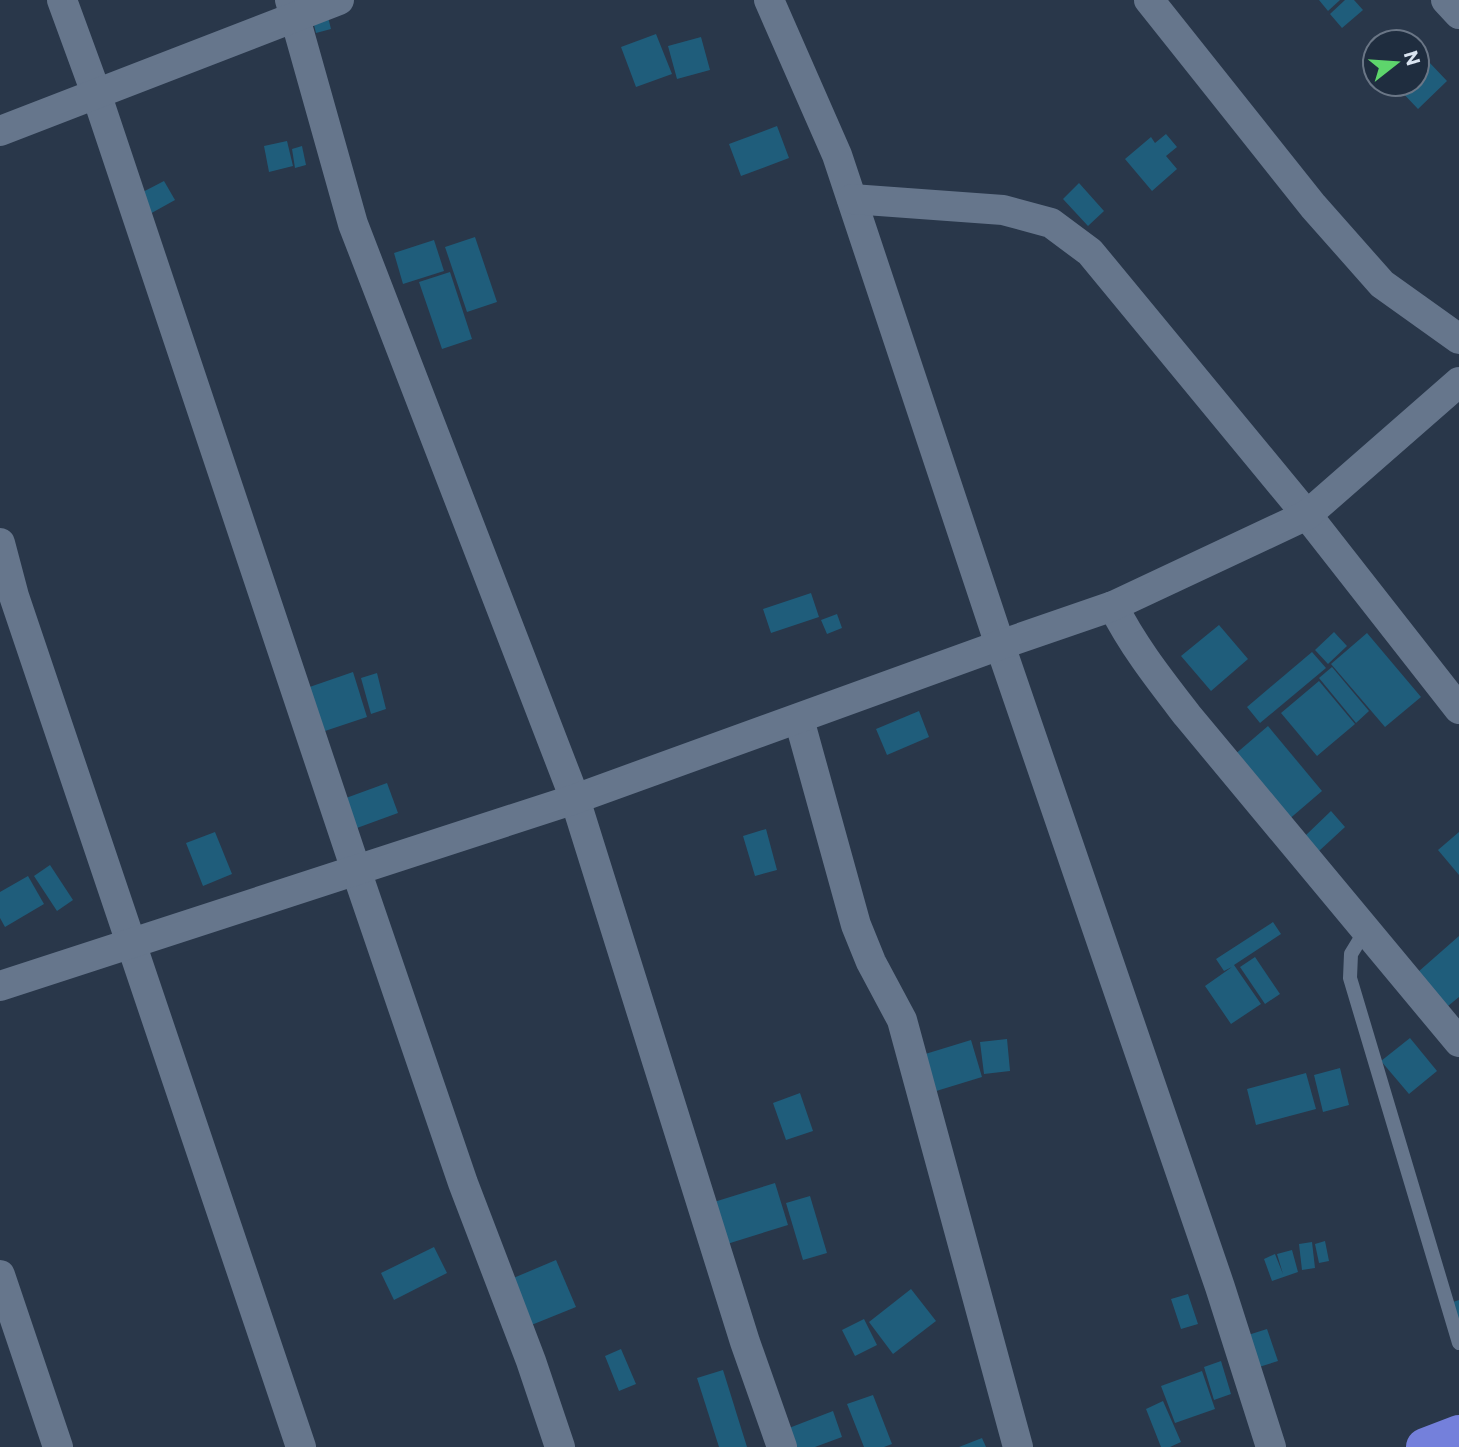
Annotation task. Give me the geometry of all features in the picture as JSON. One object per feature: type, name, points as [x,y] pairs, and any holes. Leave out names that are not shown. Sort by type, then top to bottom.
[{"type":"highway","points":[[1425,1447],[1459,1434]]},
{"type":"street","points":[[62,0],[96,93],[463,1184],[531,1362],[560,1447]]},
{"type":"street","points":[[0,131],[96,93],[293,8],[339,0]]},
{"type":"street","points":[[769,0],[837,155],[1000,645],[1220,1287],[1271,1447]]},
{"type":"street","points":[[1149,0],[1313,206],[1382,284],[1459,339]]},
{"type":"street","points":[[1446,0],[1459,14]]},
{"type":"street","points":[[293,8],[353,223],[575,799],[745,1342],[782,1447]]},
{"type":"street","points":[[852,199],[1003,210],[1051,223],[1090,252],[1307,514],[1459,709]]},
{"type":"street","points":[[0,986],[575,799],[1113,606],[1307,514],[1459,382]]},
{"type":"street","points":[[0,543],[14,596],[301,1447]]},
{"type":"street","points":[[1113,606],[1125,630],[1172,695],[1459,1042]]},
{"type":"street","points":[[799,719],[856,925],[871,962],[902,1020],[1018,1447]]},
{"type":"street","points":[[0,1275],[58,1447]]},
{"type":"lane","points":[[1365,931],[1351,954],[1350,978],[1459,1343]]},
{"type":"building","points":[[1319,0],[1340,0],[1328,11]]},
{"type":"building","points":[[1345,0],[1354,0],[1363,10],[1342,28],[1330,14]]},
{"type":"building","points":[[328,17],[331,29],[316,33],[313,21]]},
{"type":"building","points":[[656,34],[672,74],[636,87],[621,47]]},
{"type":"building","points":[[701,37],[710,70],[677,79],[668,46]]},
{"type":"building","points":[[1431,64],[1447,81],[1431,96]]},
{"type":"building","points":[[1408,98],[1429,98],[1418,109]]},
{"type":"building","points":[[777,126],[789,158],[741,176],[729,144]]},
{"type":"building","points":[[1166,134],[1177,147],[1166,156],[1177,169],[1152,191],[1125,159],[1151,137],[1155,143]]},
{"type":"building","points":[[287,141],[293,166],[269,172],[264,146]]},
{"type":"building","points":[[302,146],[306,165],[295,168],[292,149]]},
{"type":"building","points":[[164,181],[175,200],[148,215],[137,195]]},
{"type":"building","points":[[1079,183],[1104,211],[1088,226],[1063,199]]},
{"type":"building","points":[[475,237],[497,302],[467,312],[445,247]]},
{"type":"building","points":[[434,240],[444,271],[403,284],[394,253]]},
{"type":"building","points":[[450,272],[472,339],[442,349],[419,282]]},
{"type":"building","points":[[811,593],[819,617],[771,633],[763,609]]},
{"type":"building","points":[[837,614],[842,628],[827,634],[821,620]]},
{"type":"building","points":[[1219,625],[1248,659],[1211,691],[1181,656]]},
{"type":"building","points":[[1334,632],[1347,646],[1328,664],[1315,650]]},
{"type":"building","points":[[1367,633],[1421,697],[1385,727],[1331,664]]},
{"type":"building","points":[[1312,652],[1326,668],[1260,723],[1247,707]]},
{"type":"building","points":[[1332,667],[1369,711],[1356,723],[1319,678]]},
{"type":"building","points":[[353,672],[367,717],[313,735],[298,691]]},
{"type":"building","points":[[377,673],[386,709],[371,714],[361,678]]},
{"type":"building","points":[[1319,681],[1355,724],[1317,756],[1281,713]]},
{"type":"building","points":[[919,711],[929,737],[887,755],[876,729]]},
{"type":"building","points":[[1268,726],[1322,791],[1287,821],[1233,756]]},
{"type":"building","points":[[387,783],[398,813],[346,832],[335,802]]},
{"type":"building","points":[[1331,811],[1345,827],[1319,851],[1305,836]]},
{"type":"building","points":[[766,829],[777,870],[755,876],[743,836]]},
{"type":"building","points":[[215,832],[232,874],[203,886],[186,843]]},
{"type":"building","points":[[1459,832],[1459,875],[1438,850]]},
{"type":"building","points":[[50,865],[73,900],[57,911],[34,876]]},
{"type":"building","points":[[28,876],[44,904],[5,927],[0,918],[0,892]]},
{"type":"building","points":[[1273,922],[1281,934],[1234,965],[1261,1004],[1231,1024],[1205,986],[1232,967],[1224,971],[1216,959]]},
{"type":"building","points":[[1459,936],[1459,997],[1448,1006],[1418,972]]},
{"type":"building","points":[[1255,957],[1280,994],[1265,1004],[1240,967]]},
{"type":"building","points":[[1410,1038],[1437,1071],[1409,1094],[1381,1061]]},
{"type":"building","points":[[1007,1039],[1010,1071],[984,1074],[980,1042]]},
{"type":"building","points":[[971,1040],[982,1077],[933,1092],[922,1055]]},
{"type":"building","points":[[1340,1068],[1349,1105],[1323,1112],[1314,1075]]},
{"type":"building","points":[[1306,1073],[1316,1109],[1256,1125],[1247,1089]]},
{"type":"building","points":[[800,1093],[813,1131],[786,1140],[773,1103]]},
{"type":"building","points":[[775,1183],[788,1225],[727,1244],[714,1202]]},
{"type":"building","points":[[810,1196],[827,1253],[803,1260],[786,1203]]},
{"type":"building","points":[[1325,1241],[1329,1261],[1319,1263],[1315,1244]]},
{"type":"building","points":[[1312,1242],[1315,1268],[1302,1270],[1299,1244]]},
{"type":"building","points":[[434,1247],[447,1273],[394,1300],[381,1273]]},
{"type":"building","points":[[1292,1250],[1298,1272],[1272,1281],[1264,1259],[1275,1254],[1283,1274],[1277,1254]]},
{"type":"building","points":[[556,1260],[576,1307],[524,1328],[504,1282]]},
{"type":"building","points":[[911,1289],[936,1321],[893,1354],[869,1322]]},
{"type":"building","points":[[1188,1294],[1198,1324],[1181,1329],[1171,1299]]},
{"type":"building","points":[[1459,1300],[1459,1325],[1450,1303]]},
{"type":"building","points":[[864,1319],[877,1345],[855,1356],[842,1330]]},
{"type":"building","points":[[1267,1329],[1278,1361],[1259,1367],[1248,1335]]},
{"type":"building","points":[[621,1349],[636,1384],[619,1391],[605,1356]]},
{"type":"building","points":[[1221,1361],[1231,1394],[1214,1400],[1204,1367]]},
{"type":"building","points":[[723,1370],[747,1447],[719,1447],[697,1378]]},
{"type":"building","points":[[1202,1371],[1215,1409],[1175,1423],[1161,1386]]},
{"type":"building","points":[[873,1395],[892,1444],[884,1447],[864,1447],[847,1404]]},
{"type":"building","points":[[1163,1401],[1181,1442],[1170,1447],[1161,1447],[1146,1409]]},
{"type":"building","points":[[833,1411],[842,1437],[815,1447],[797,1447],[789,1428]]},
{"type":"building","points":[[982,1438],[986,1447],[959,1447]]}]
